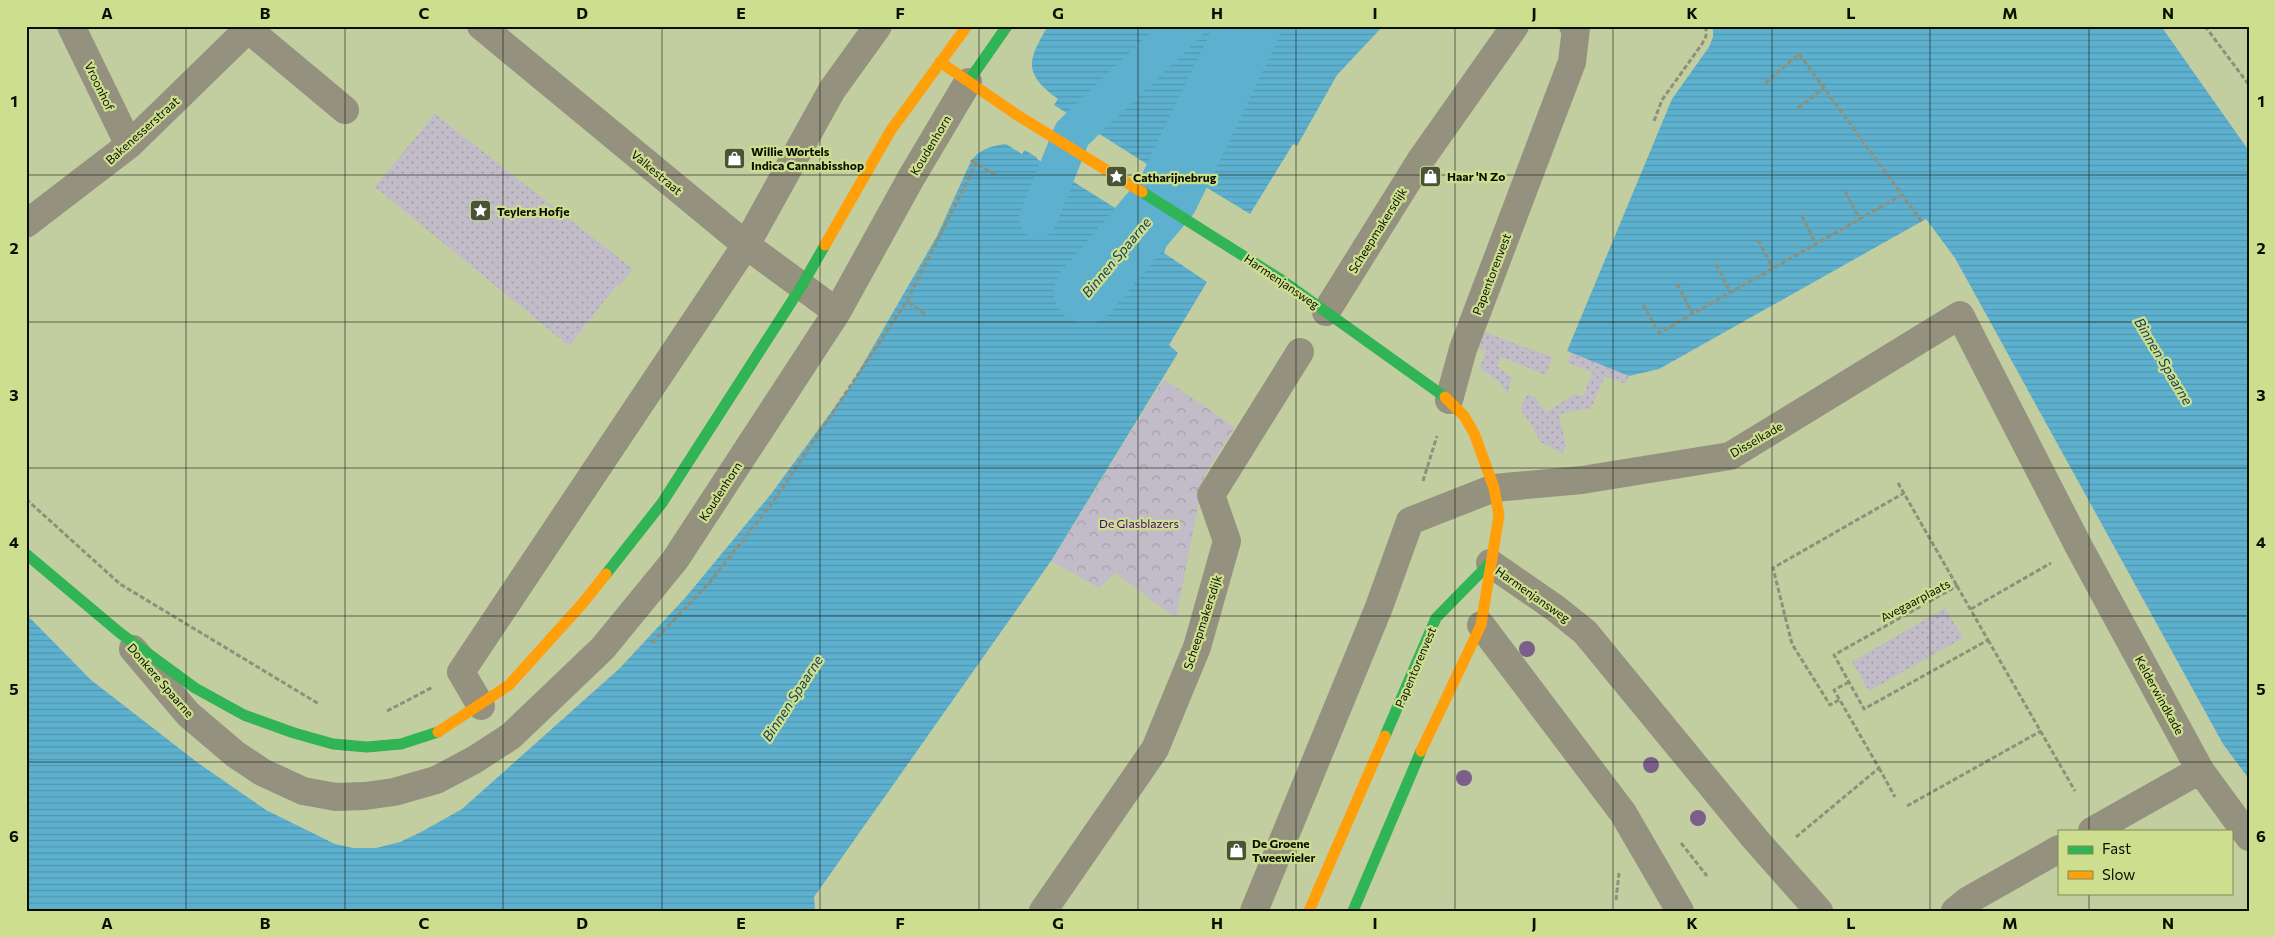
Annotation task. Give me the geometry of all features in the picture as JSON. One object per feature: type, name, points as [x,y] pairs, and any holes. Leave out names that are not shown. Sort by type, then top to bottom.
[{"type":"street","name":"Vroonhof","points":[[71,26],[129,145]]},
{"type":"street","name":"Valkestraat","points":[[481,26],[746,245],[837,312]]},
{"type":"street","points":[[878,26],[832,90],[746,245],[461,672],[481,706],[509,686],[575,611],[662,503],[801,287],[891,130],[966,26]]},
{"type":"street","name":"Koudenhorn","points":[[303,791],[336,797],[365,796],[394,792],[436,780],[474,760],[511,736],[603,648],[675,560],[837,312],[911,178],[968,82],[1006,26]]},
{"type":"street","name":"Scheepmakersdijk","points":[[1326,312],[1422,158],[1515,26]]},
{"type":"street","name":"Papentorenvest","points":[[1449,400],[1463,349],[1572,62],[1575,27]]},
{"type":"street","name":"Bakenesserstraat","points":[[26,224],[129,145],[250,28]]},
{"type":"street","points":[[250,28],[346,110]]},
{"type":"street","points":[[940,62],[968,82]]},
{"type":"street","name":"Harmenjansweg","points":[[968,82],[1255,263],[1449,400],[1464,416],[1474,433],[1494,488],[1499,515],[1490,563],[1555,608],[1585,632],[1771,858],[1819,911]]},
{"type":"street","name":"Disselkade","points":[[1494,488],[1582,480],[1730,456],[1960,315]]},
{"type":"street","name":"Kelderwindkade","points":[[1960,315],[2079,547],[2200,770],[2249,837]]},
{"type":"street","name":"Scheepmakersdijk","points":[[1043,911],[1154,749],[1196,647],[1227,541],[1211,495],[1300,352]]},
{"type":"street","points":[[1254,911],[1378,607],[1410,522],[1494,488]]},
{"type":"street","name":"Donkere Spaarne","points":[[26,554],[120,633],[195,688],[244,716],[294,733],[333,744],[367,746],[401,744],[443,730],[481,706]]},
{"type":"street","points":[[1353,911],[1426,739],[1481,625],[1490,563]]},
{"type":"street","name":"Papentorenvest","points":[[1309,911],[1436,618],[1490,563]]},
{"type":"street","points":[[1481,625],[1623,813],[1680,911]]},
{"type":"street","name":"Donkere Spaarne","points":[[120,633],[188,714],[235,754],[262,772],[303,791]]},
{"type":"street","points":[[2094,830],[2200,770]]},
{"type":"street","points":[[1955,911],[1968,901],[2058,850]]},
{"type":"path","points":[[1654,121],[1662,100],[1702,44],[1706,36],[1706,26]]},
{"type":"path","points":[[2205,26],[2249,85]]},
{"type":"path","points":[[1765,83],[1799,54],[1922,222]]},
{"type":"path","points":[[1798,108],[1824,88]]},
{"type":"path","points":[[649,646],[710,582],[774,502],[907,301],[976,164],[972,162],[996,176]]},
{"type":"path","points":[[1845,191],[1860,220]]},
{"type":"path","points":[[1643,305],[1659,333],[1902,195]]},
{"type":"path","points":[[1802,216],[1816,244]]},
{"type":"path","points":[[1758,240],[1773,268]]},
{"type":"path","points":[[1716,264],[1730,292]]},
{"type":"path","points":[[1677,284],[1693,314]]},
{"type":"path","points":[[907,301],[925,314]]},
{"type":"path","points":[[1410,522],[1449,400]]},
{"type":"path","points":[[1898,483],[1957,586]]},
{"type":"path","points":[[1839,700],[1830,704],[1792,644],[1773,568],[1904,493]]},
{"type":"path","points":[[26,499],[120,584],[327,709]]},
{"type":"path","points":[[1971,609],[2079,547]]},
{"type":"path","name":"Avegaarplaats","points":[[1957,586],[1971,609],[1988,640],[1864,709],[1834,655],[1957,586]]},
{"type":"path","points":[[1988,640],[2075,791]]},
{"type":"path","points":[[378,715],[461,672]]},
{"type":"path","points":[[1849,682],[1834,690],[1895,797]]},
{"type":"path","points":[[1907,806],[2041,731]]},
{"type":"path","points":[[1771,858],[1879,768]]},
{"type":"green space","name":"Teylers Hofje","points":[[435,114],[633,269],[619,286],[617,285],[569,346],[375,187]]},
{"type":"green space","points":[[1484,332],[1552,357],[1546,375],[1501,357],[1497,366],[1512,377],[1508,394],[1499,382],[1479,368],[1486,351],[1477,348]]},
{"type":"green space","points":[[1571,353],[1629,376],[1626,384],[1605,376],[1591,408],[1559,414],[1566,447],[1562,453],[1540,442],[1531,424],[1520,409],[1527,394],[1535,397],[1546,412],[1575,394],[1583,396],[1593,372],[1567,363]]},
{"type":"green space","name":"De Glasblazers","points":[[1164,379],[1235,427],[1204,476],[1176,618],[1115,573],[1099,588],[1051,561]]},
{"type":"green space","points":[[1945,608],[1963,638],[1869,691],[1852,662]]},
{"type":"water","points":[[1048,26],[1383,26],[1337,75],[1297,146],[1293,144],[1250,214],[1204,186],[1197,196],[1054,105],[1058,99],[1039,82],[1032,66],[1036,49]]},
{"type":"water","points":[[1713,26],[2161,26],[2249,151],[2249,779],[2223,744],[1955,258],[1926,219],[1659,369],[1629,376],[1567,351],[1672,99],[1709,47],[1713,37]]},
{"type":"water","points":[[1006,144],[1022,154],[1025,150],[1168,241],[1164,253],[1207,282],[1169,345],[1178,353],[1051,561],[814,897],[815,911],[26,911],[26,614],[91,680],[198,763],[266,810],[335,844],[353,848],[376,848],[400,842],[421,832],[462,809],[620,668],[685,598],[771,494],[851,385],[937,236],[971,161],[986,149]]},
{"type":"pier","points":[[1066,114],[1197,196],[1196,198],[1063,115]]},
{"type":"pier","points":[[1037,156],[1170,239],[1168,241],[1037,159]]},
{"type":"waterway","name":"Binnen Spaarne","points":[[1038,219],[1072,134],[1185,26]]},
{"type":"waterway","name":"Binnen Spaarne","points":[[1086,292],[1167,196],[1249,26]]},
{"type":"traffic: fast","points":[[968,82],[1007,26]]},
{"type":"traffic: fast","points":[[1142,192],[1280,279],[1445,397]]},
{"type":"traffic: fast","points":[[606,574],[662,503],[801,287],[825,245]]},
{"type":"traffic: fast","points":[[26,554],[120,633],[195,688],[244,715],[294,733],[333,744],[367,747],[401,744],[438,732]]},
{"type":"traffic: fast","points":[[1385,736],[1436,618],[1490,563]]},
{"type":"traffic: fast","points":[[1353,911],[1421,751]]},
{"type":"traffic: slow","points":[[825,245],[891,130],[967,26]]},
{"type":"traffic: slow","points":[[940,62],[1017,115],[1142,192]]},
{"type":"traffic: slow","points":[[1421,751],[1481,625],[1499,515],[1494,488],[1474,433],[1464,416],[1445,397]]},
{"type":"traffic: slow","points":[[438,732],[509,685],[582,604],[606,574]]},
{"type":"traffic: slow","points":[[1309,911],[1385,736]]},
{"type":"place","name":"Willie Wortels Indica Cannabisshop","points":[[735,158]]},
{"type":"place","name":"Haar 'N Zo","points":[[1431,176]]},
{"type":"place","name":"Catharijnebrug","points":[[1117,177]]},
{"type":"place","name":"Teylers Hofje","points":[[481,211]]},
{"type":"place","name":"De Groene Tweewieler","points":[[1236,850]]}]
